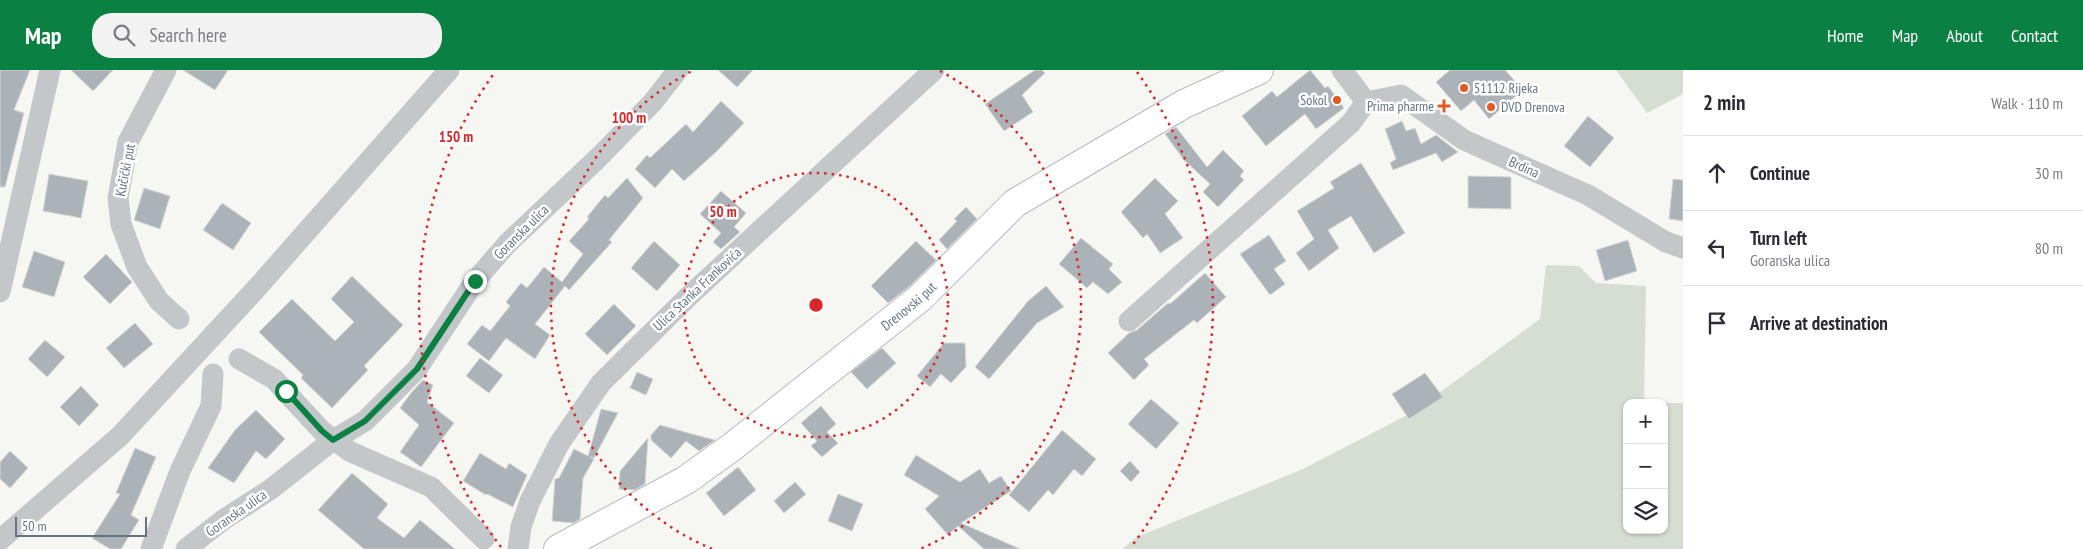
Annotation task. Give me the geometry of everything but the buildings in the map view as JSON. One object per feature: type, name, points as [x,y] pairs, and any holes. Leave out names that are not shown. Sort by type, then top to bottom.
[{"type":"main road","name":"Drenovski put","points":[[558,549],[686,480],[732,447],[920,298],[1015,203],[1184,104],[1259,70]]},
{"type":"street","points":[[0,292],[50,70]]},
{"type":"street","name":"Kučićki put","points":[[166,70],[128,142],[118,198],[121,224],[137,267],[159,301],[179,319]]},
{"type":"street","points":[[0,540],[120,436],[254,290],[450,70]]},
{"type":"street","name":"Goranska ulica","points":[[186,549],[223,520],[271,489],[333,440],[365,421],[417,369],[481,274],[507,244],[632,123],[678,70]]},
{"type":"street","name":"Ulica Stanka Frankovića","points":[[518,549],[521,527],[530,501],[559,444],[601,383],[695,290],[934,70]]},
{"type":"street","points":[[1129,321],[1351,123],[1366,102],[1342,70]]},
{"type":"street","name":"Brdina","points":[[1366,102],[1400,95],[1464,140],[1588,195],[1666,242],[1683,248]]},
{"type":"street","points":[[239,359],[274,378],[322,431],[333,440],[351,452],[431,487],[484,539]]},
{"type":"street","points":[[151,549],[180,471],[211,406],[213,374]]},
{"type":"shaded area","points":[[1616,70],[1683,70],[1683,94],[1647,113]]},
{"type":"shaded area","points":[[1546,265],[1579,266],[1596,283],[1646,286],[1644,399],[1623,399],[1623,534],[1668,534],[1668,403],[1683,403],[1683,549],[1122,549],[1137,537],[1303,469],[1413,412],[1540,319]]},
{"type":"place","name":"51112 Rijeka","points":[[1464,88]]},
{"type":"place","name":"Sokol","points":[[1337,100]]},
{"type":"place","name":"Prima pharme","points":[[1444,106]]},
{"type":"place","name":"DVD Drenova","points":[[1491,107]]},
{"type":"route","points":[[286,391],[300,409],[333,440],[365,421],[417,369],[475,281]]}]
